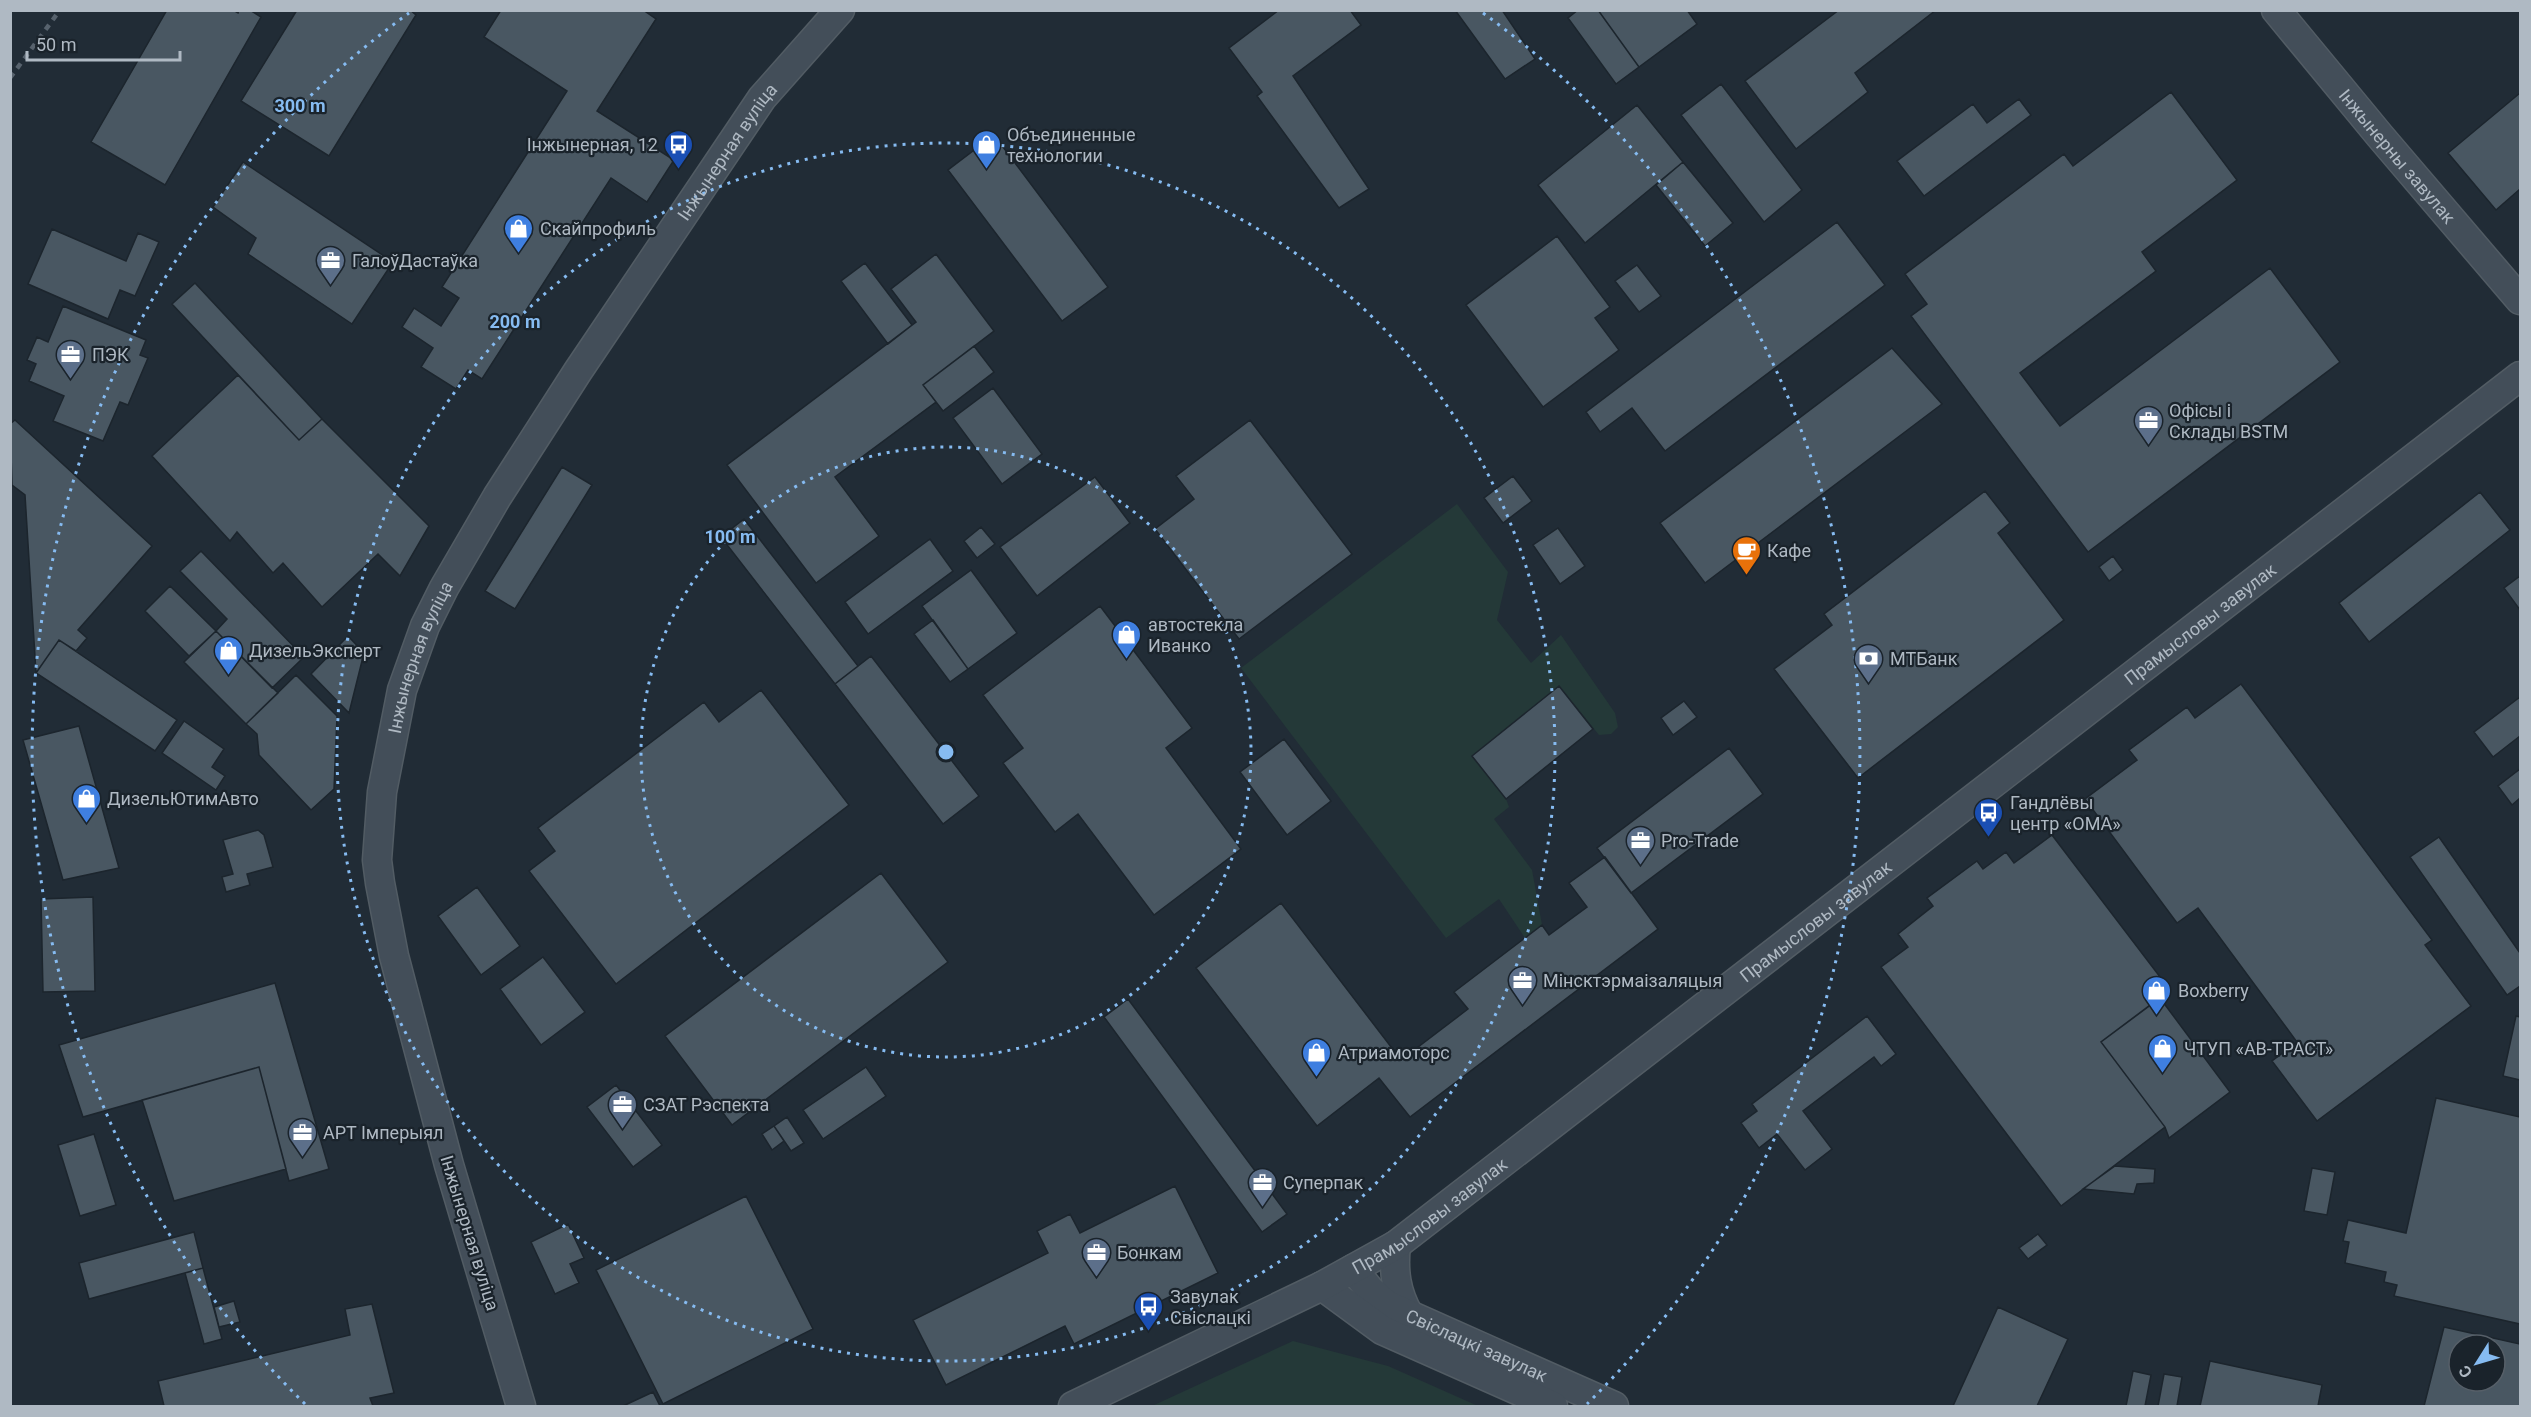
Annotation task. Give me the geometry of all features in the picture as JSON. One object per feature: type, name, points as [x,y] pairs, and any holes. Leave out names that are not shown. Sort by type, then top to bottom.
[{"type":"street","name":"Інжынерная вуліца","points":[[521,1407],[446,1153],[394,956],[380,883],[377,860],[382,792],[402,690],[425,626],[444,588],[522,458],[762,98],[840,10]]},
{"type":"street","name":"Інжынерны завулак","points":[[2276,10],[2520,300]]},
{"type":"street","name":"Прамысловы завулак","points":[[1073,1407],[1322,1286],[1396,1245],[2520,376]]},
{"type":"street","points":[[1396,1245],[1395,1277],[1399,1298],[1409,1315]]},
{"type":"street","name":"Свіслацкі завулак","points":[[1353,1269],[1370,1290],[1387,1305],[1614,1407]]},
{"type":"street","name":"Свіслацкі завулак","points":[[1322,1286],[1382,1330],[1554,1407]]},
{"type":"green space","points":[[1457,504],[1508,572],[1497,620],[1531,663],[1561,635],[1615,713],[1618,727],[1611,734],[1599,735],[1559,686],[1472,756],[1506,799],[1509,807],[1494,819],[1532,870],[1542,925],[1525,938],[1499,899],[1446,938],[1241,668]]},
{"type":"green space","points":[[1293,1341],[1388,1366],[1478,1406],[1152,1406]]},
{"type":"building","points":[[167,10],[233,10],[238,13],[239,10],[250,10],[261,17],[165,185],[91,142]]},
{"type":"building","points":[[297,10],[410,10],[416,15],[329,156],[241,101]]},
{"type":"building","points":[[501,10],[643,10],[656,19],[597,111],[674,160],[647,202],[611,178],[482,379],[468,370],[456,389],[421,367],[433,348],[402,327],[414,308],[441,326],[459,298],[442,287],[567,91],[484,37]]},
{"type":"building","points":[[1279,10],[1350,10],[1361,25],[1293,76],[1369,189],[1339,208],[1257,96],[1262,92],[1229,48]]},
{"type":"building","points":[[1455,10],[1502,10],[1535,59],[1505,79]]},
{"type":"building","points":[[1578,10],[1598,10],[1639,67],[1616,84],[1568,18]]},
{"type":"building","points":[[1598,10],[1687,10],[1697,24],[1639,67]]},
{"type":"building","points":[[1839,10],[1936,10],[1855,73],[1868,92],[1796,149],[1745,81]]},
{"type":"building","points":[[1721,84],[1802,190],[1764,222],[1681,115]]},
{"type":"building","points":[[2171,92],[2237,180],[2142,252],[2156,271],[2020,373],[2060,426],[2270,268],[2340,362],[2088,552],[1911,316],[1927,304],[1905,274],[2064,154],[2073,166]]},
{"type":"building","points":[[2520,93],[2520,189],[2496,210],[2448,153]]},
{"type":"building","points":[[2019,99],[2031,115],[1924,196],[1897,161],[1973,104],[1987,123]]},
{"type":"building","points":[[1637,105],[1683,162],[1585,243],[1538,185]]},
{"type":"building","points":[[994,135],[1108,287],[1062,321],[948,170]]},
{"type":"building","points":[[243,162],[393,262],[352,324],[248,254],[256,238],[213,207]]},
{"type":"building","points":[[1683,162],[1733,223],[1705,246],[1656,185]]},
{"type":"building","points":[[1837,222],[1885,285],[1665,451],[1632,408],[1600,432],[1586,412]]},
{"type":"building","points":[[52,229],[126,261],[138,233],[159,242],[135,296],[120,290],[108,319],[28,284]]},
{"type":"building","points":[[1557,236],[1610,307],[1595,318],[1619,350],[1543,407],[1466,305]]},
{"type":"building","points":[[936,254],[994,331],[923,385],[936,402],[835,477],[879,536],[816,583],[727,465],[916,322],[891,289]]},
{"type":"building","points":[[865,263],[912,325],[888,344],[841,281]]},
{"type":"building","points":[[1637,265],[1661,296],[1639,312],[1615,281]]},
{"type":"building","points":[[195,283],[322,419],[299,440],[172,304]]},
{"type":"building","points":[[63,306],[146,340],[140,355],[148,358],[128,405],[120,402],[103,441],[53,421],[64,396],[29,381],[36,364],[27,360],[37,337],[48,342]]},
{"type":"building","points":[[974,346],[994,372],[943,411],[923,385]]},
{"type":"building","points":[[1892,348],[1942,404],[1705,583],[1660,523]]},
{"type":"building","points":[[238,375],[299,440],[322,419],[429,526],[400,576],[378,554],[322,607],[283,563],[273,573],[237,532],[230,541],[152,456]]},
{"type":"building","points":[[993,388],[1042,454],[1002,484],[953,418]]},
{"type":"building","points":[[15,420],[152,546],[78,630],[87,638],[76,651],[59,640],[36,673],[25,495],[12,485],[10,424]]},
{"type":"building","points":[[1250,420],[1352,554],[1239,639],[1155,529],[1194,499],[1176,476]]},
{"type":"building","points":[[562,467],[592,485],[515,609],[485,591]]},
{"type":"building","points":[[1513,476],[1532,501],[1503,523],[1484,498]]},
{"type":"building","points":[[1095,477],[1130,523],[1037,596],[1000,547]]},
{"type":"building","points":[[1985,491],[2010,523],[1998,533],[2064,620],[1858,778],[1774,669],[1832,625],[1824,614]]},
{"type":"building","points":[[2480,492],[2510,530],[2369,642],[2339,603]]},
{"type":"building","points":[[744,519],[858,666],[835,684],[721,537]]},
{"type":"building","points":[[981,527],[995,544],[977,558],[964,541]]},
{"type":"building","points":[[1558,528],[1585,566],[1560,584],[1533,545]]},
{"type":"building","points":[[930,539],[953,571],[868,634],[845,602]]},
{"type":"building","points":[[201,551],[304,657],[272,688],[216,631],[227,619],[180,571]]},
{"type":"building","points":[[2113,556],[2123,570],[2109,581],[2099,567]]},
{"type":"building","points":[[971,570],[1017,633],[968,669],[922,606]]},
{"type":"building","points":[[2520,576],[2520,610],[2504,588]]},
{"type":"building","points":[[170,586],[216,631],[189,656],[145,611]]},
{"type":"building","points":[[1100,606],[1192,728],[1166,748],[1241,849],[1154,915],[1078,814],[1055,832],[1003,763],[1023,748],[983,695]]},
{"type":"building","points":[[933,620],[968,669],[950,682],[914,634]]},
{"type":"building","name":"ДизельЭксперт","points":[[216,631],[278,693],[246,724],[184,662]]},
{"type":"building","points":[[348,636],[364,653],[349,713],[311,674]]},
{"type":"building","points":[[59,640],[177,720],[155,751],[36,673]]},
{"type":"building","points":[[871,656],[979,796],[943,824],[835,684]]},
{"type":"building","points":[[296,675],[337,716],[334,789],[311,810],[259,755],[257,734],[246,724]]},
{"type":"building","points":[[2241,684],[2432,940],[2425,945],[2471,1006],[2317,1121],[2272,1061],[2297,1042],[2198,908],[2177,923],[2085,799],[2137,760],[2129,750],[2187,707],[2195,718]]},
{"type":"building","points":[[1559,686],[1593,729],[1506,799],[1472,756]]},
{"type":"building","points":[[761,690],[849,805],[616,984],[529,871],[555,851],[538,828],[704,702],[719,722]]},
{"type":"building","points":[[2520,697],[2520,736],[2493,757],[2474,732]]},
{"type":"building","points":[[1684,701],[1697,717],[1673,735],[1661,718]]},
{"type":"building","points":[[184,721],[224,749],[212,767],[225,776],[216,790],[162,753]]},
{"type":"building","points":[[79,726],[119,868],[63,880],[23,740]]},
{"type":"building","points":[[1284,739],[1331,801],[1287,835],[1240,772]]},
{"type":"building","points":[[1729,748],[1763,794],[1631,893],[1597,848]]},
{"type":"building","points":[[2520,769],[2520,798],[2512,805],[2498,786]]},
{"type":"building","points":[[258,830],[264,835],[273,867],[247,874],[250,885],[226,892],[222,877],[233,874],[223,840]]},
{"type":"building","points":[[2052,835],[2170,990],[2101,1042],[2165,1127],[2061,1206],[1881,967],[1908,947],[1898,934],[1933,906],[1927,898],[1977,861],[1983,869],[2006,852],[2014,863]]},
{"type":"building","points":[[2439,837],[2520,953],[2520,986],[2507,995],[2410,857]]},
{"type":"building","points":[[1605,857],[1658,929],[1410,1117],[1379,1078],[1317,1126],[1196,968],[1281,903],[1401,1060],[1468,1009],[1454,992],[1542,925],[1549,935],[1587,907],[1569,883]]},
{"type":"building","points":[[881,873],[948,962],[732,1125],[665,1036]]},
{"type":"building","points":[[477,887],[520,946],[481,975],[438,916]]},
{"type":"building","points":[[93,897],[95,991],[43,992],[41,899]]},
{"type":"building","points":[[543,957],[585,1012],[541,1045],[500,989]]},
{"type":"building","points":[[275,983],[329,1169],[289,1181],[259,1067],[83,1117],[59,1045]]},
{"type":"building","points":[[2160,998],[2230,1092],[2169,1138],[2165,1127],[2101,1042]]},
{"type":"building","points":[[1128,999],[1287,1214],[1262,1232],[1104,1017]]},
{"type":"building","points":[[1867,1016],[1896,1054],[1881,1066],[1874,1057],[1803,1111],[1832,1149],[1805,1170],[1777,1134],[1759,1148],[1741,1123],[1757,1111],[1752,1104]]},
{"type":"building","points":[[2516,1016],[2520,1017],[2520,1080],[2503,1076]]},
{"type":"building","points":[[259,1067],[286,1169],[174,1201],[142,1100]]},
{"type":"building","points":[[866,1067],[886,1096],[823,1139],[803,1110]]},
{"type":"building","points":[[616,1085],[662,1145],[633,1167],[587,1107]]},
{"type":"building","points":[[2436,1098],[2520,1117],[2520,1324],[2394,1296],[2397,1285],[2384,1282],[2386,1272],[2345,1263],[2349,1242],[2343,1241],[2348,1220],[2406,1233]]},
{"type":"building","points":[[787,1117],[804,1143],[791,1151],[774,1126]]},
{"type":"building","points":[[774,1126],[784,1141],[772,1150],[762,1134]]},
{"type":"building","points":[[94,1134],[116,1205],[80,1216],[58,1145]]},
{"type":"building","points":[[2115,1166],[2155,1169],[2154,1183],[2137,1184],[2134,1194],[2083,1189]]},
{"type":"building","points":[[2312,1168],[2335,1172],[2327,1215],[2304,1211]]},
{"type":"building","points":[[1175,1186],[1218,1273],[1074,1344],[1065,1326],[946,1385],[913,1320],[1048,1253],[1037,1231],[1070,1214],[1080,1233]]},
{"type":"building","points":[[746,1196],[813,1329],[663,1404],[596,1270]]},
{"type":"building","points":[[568,1224],[584,1258],[570,1264],[579,1283],[555,1294],[531,1242]]},
{"type":"building","points":[[194,1232],[203,1268],[89,1299],[79,1263]]},
{"type":"building","points":[[2038,1234],[2047,1245],[2028,1259],[2019,1248]]},
{"type":"building","points":[[203,1268],[222,1339],[204,1344],[185,1273]]},
{"type":"building","points":[[234,1301],[240,1322],[219,1327],[214,1307]]},
{"type":"building","points":[[372,1304],[394,1393],[370,1398],[373,1406],[164,1406],[158,1381],[350,1335],[345,1309]]},
{"type":"building","points":[[1998,1307],[2068,1339],[2037,1406],[1953,1406]]},
{"type":"building","points":[[2444,1327],[2471,1333],[2447,1333],[2447,1393],[2507,1393],[2507,1341],[2520,1344],[2520,1406],[2424,1406]]},
{"type":"building","points":[[2210,1361],[2322,1385],[2318,1406],[2200,1406]]},
{"type":"building","points":[[2133,1371],[2151,1375],[2145,1406],[2126,1406]]},
{"type":"building","points":[[2164,1374],[2182,1377],[2177,1406],[2158,1406]]},
{"type":"building","points":[[653,1392],[660,1406],[623,1406]]},
{"type":"railway","points":[[10,78],[60,10]]},
{"type":"place","name":"Інжынерная, 12","points":[[679,170]]},
{"type":"place","name":"Объединенные технологии","points":[[986,170]]},
{"type":"place","name":"Скайпрофиль","points":[[519,254]]},
{"type":"place","name":"ГалоўДастаўка","points":[[331,286]]},
{"type":"place","name":"ПЭК","points":[[71,380]]},
{"type":"place","name":"Офісы і Склады BSTM","points":[[2148,446]]},
{"type":"place","name":"Кафе","points":[[1746,576]]},
{"type":"place","name":"автостекла Иванко","points":[[1127,660]]},
{"type":"place","name":"ДизельЭксперт","points":[[228,676]]},
{"type":"place","name":"МТБанк","points":[[1869,684]]},
{"type":"place","name":"ДизельЮтимАвто","points":[[86,824]]},
{"type":"place","name":"Гандлёвы центр «ОМА»","points":[[1989,838]]},
{"type":"place","name":"Pro-Trade","points":[[1640,866]]},
{"type":"place","name":"Мінсктэрмаізаляцыя","points":[[1522,1006]]},
{"type":"place","name":"Boxberry","points":[[2157,1016]]},
{"type":"place","name":"ЧТУП «АВ-ТРАСТ»","points":[[2163,1074]]},
{"type":"place","name":"Атриамоторс","points":[[1317,1078]]},
{"type":"place","name":"СЗАТ Рэспекта","points":[[622,1130]]},
{"type":"place","name":"АРТ Імперыял","points":[[302,1158]]},
{"type":"place","name":"Суперпак","points":[[1262,1208]]},
{"type":"place","name":"Бонкам","points":[[1096,1278]]},
{"type":"place","name":"Завулак Свіслацкі","points":[[1149,1332]]}]
